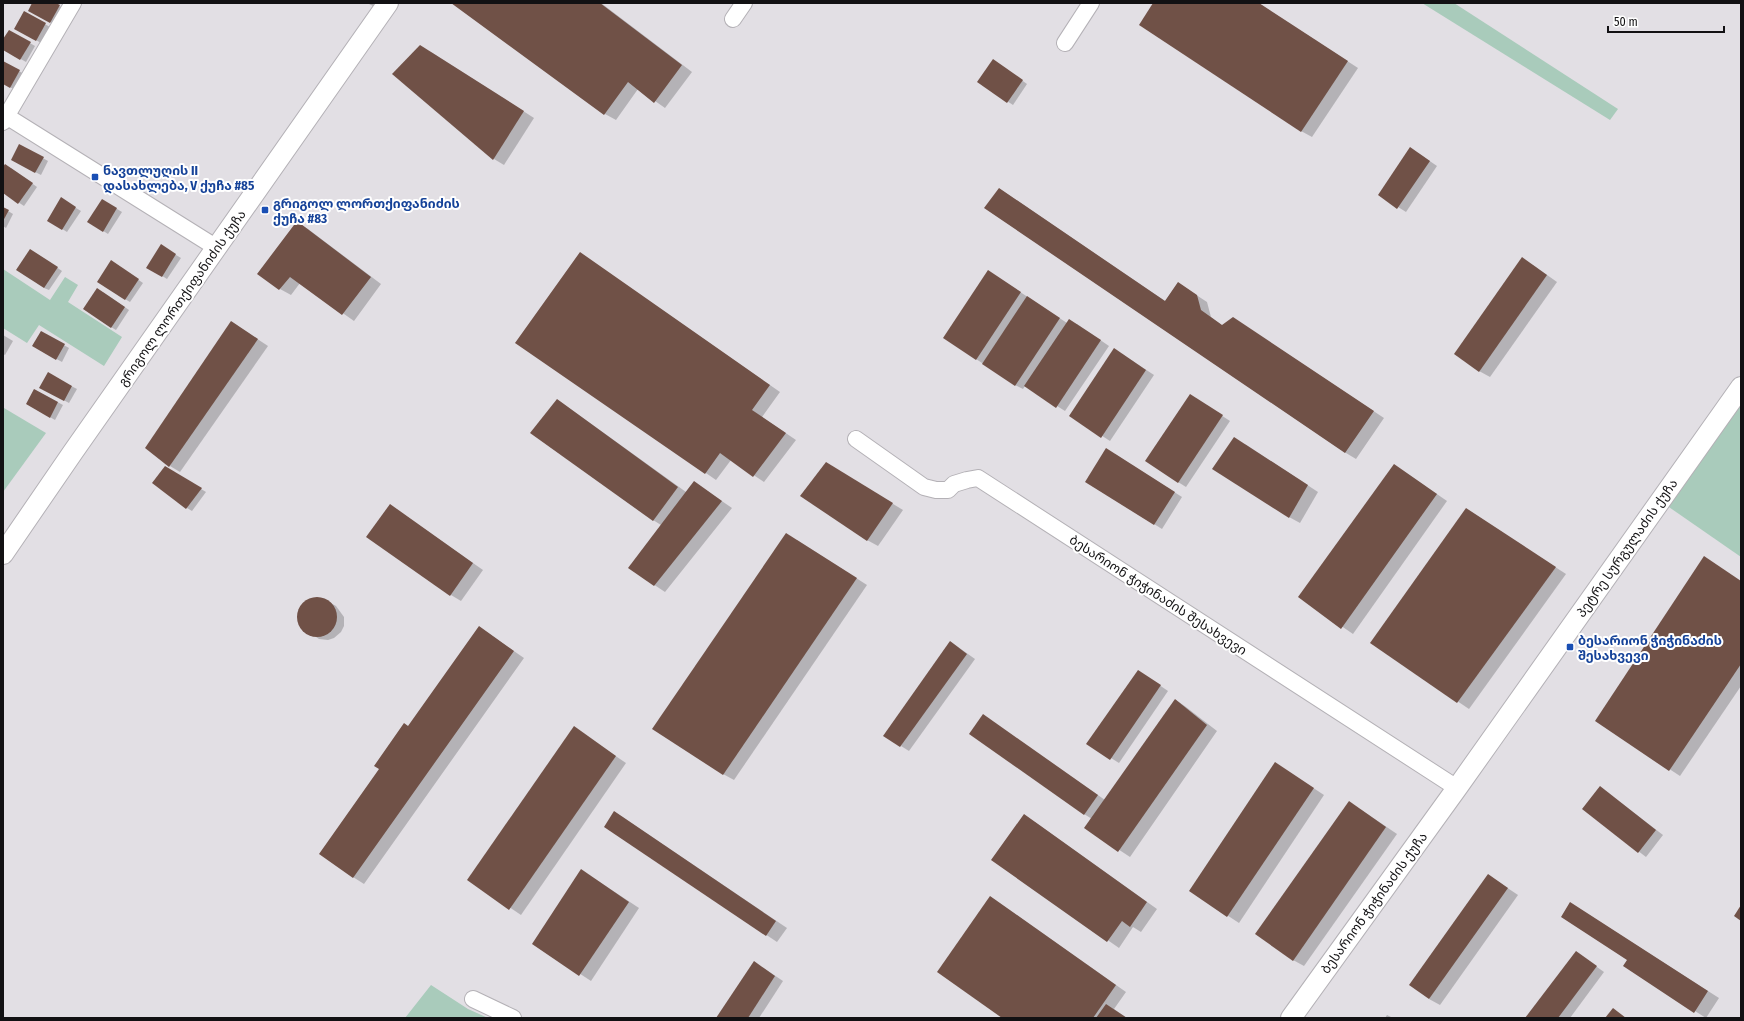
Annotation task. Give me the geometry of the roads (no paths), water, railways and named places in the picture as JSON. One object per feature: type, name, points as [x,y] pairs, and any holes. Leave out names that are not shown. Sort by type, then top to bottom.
[{"type":"street","points":[[73,3],[4,118],[217,248]]},
{"type":"street","name":"გრიგოლ ლორთქიფანიძის ქუჩა","points":[[3,554],[388,3]]},
{"type":"street","points":[[733,19],[744,3]]},
{"type":"street","points":[[1065,43],[1091,3]]},
{"type":"street","name":"პეტრე სურგულაძის ქუჩა","points":[[1457,788],[1741,388]]},
{"type":"street","name":"ბესარიონ ჭიჭინაძის შესახვევი","points":[[856,439],[924,487],[936,490],[948,490],[954,484],[978,478],[1457,788]]},
{"type":"street","name":"ბესარიონ ჭიჭინაძის ქუჩა","points":[[1291,1018],[1457,788]]},
{"type":"street","points":[[473,999],[513,1018]]},
{"type":"place","name":"ნავთლუღის II დასახლება, V ქუჩა #85","points":[[95,177]]},
{"type":"place","name":"გრიგოლ ლორთქიფანიძის ქუჩა #83","points":[[265,210]]},
{"type":"place","name":"ბესარიონ ჭიჭინაძის შესახვევი","points":[[1570,647]]}]
